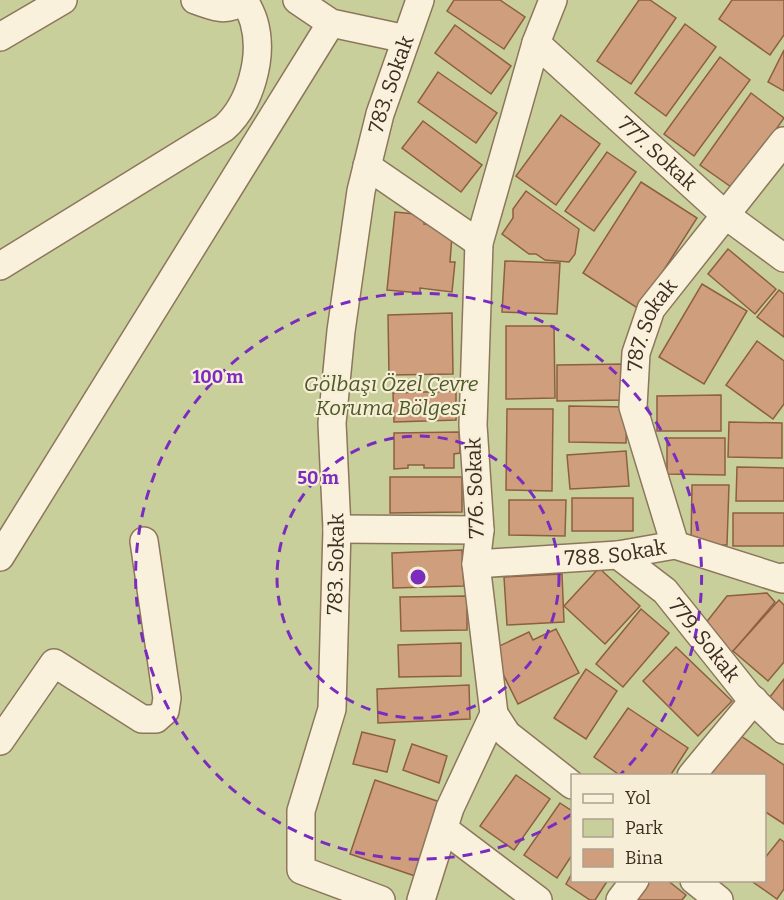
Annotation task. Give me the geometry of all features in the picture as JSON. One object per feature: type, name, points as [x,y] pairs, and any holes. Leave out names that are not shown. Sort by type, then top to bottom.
[{"type":"street","points":[[0,37],[63,0]]},
{"type":"street","points":[[0,266],[224,128],[237,117],[245,101],[256,55],[254,22],[245,0],[231,8],[217,8],[195,0]]},
{"type":"street","points":[[297,0],[331,23],[406,39]]},
{"type":"street","name":"783. Sokak","points":[[381,900],[301,870],[300,811],[332,709],[337,529],[332,423],[341,331],[367,166],[380,114],[420,0]]},
{"type":"street","name":"776. Sokak","points":[[494,714],[476,564],[480,530],[473,425],[479,243],[536,43],[554,0]]},
{"type":"street","points":[[0,557],[331,23]]},
{"type":"street","name":"777. Sokak","points":[[536,43],[724,214],[784,258]]},
{"type":"street","name":"787. Sokak","points":[[675,545],[633,407],[636,353],[651,309],[784,141]]},
{"type":"street","points":[[367,166],[479,243]]},
{"type":"street","points":[[337,529],[480,530]]},
{"type":"street","points":[[0,741],[54,663],[142,719],[148,721],[161,716],[167,698],[144,541]]},
{"type":"street","name":"788. Sokak","points":[[476,564],[618,555],[675,545],[784,579]]},
{"type":"street","name":"779. Sokak","points":[[618,555],[665,591],[754,700],[784,730]]},
{"type":"street","points":[[693,774],[754,700]]},
{"type":"street","points":[[494,714],[507,734],[571,783]]},
{"type":"street","points":[[422,900],[450,808],[494,714]]},
{"type":"street","points":[[444,830],[538,900]]},
{"type":"street","points":[[620,900],[633,882]]},
{"type":"street","points":[[696,882],[719,900]]},
{"type":"green space","name":"Gölbaşı Özel Çevre Koruma Bölgesi","points":[[0,0],[784,0],[784,900],[0,900]]},
{"type":"building","points":[[454,0],[500,0],[525,17],[504,49],[447,11]]},
{"type":"building","points":[[639,0],[650,0],[676,18],[631,84],[597,61]]},
{"type":"building","points":[[732,0],[784,0],[784,35],[770,55],[719,19]]},
{"type":"building","points":[[685,24],[716,47],[666,116],[635,93]]},
{"type":"building","points":[[455,25],[511,66],[491,94],[435,53]]},
{"type":"building","points":[[784,50],[784,91],[768,82]]},
{"type":"building","points":[[720,57],[750,80],[694,156],[664,134]]},
{"type":"building","points":[[438,72],[497,113],[476,143],[418,102]]},
{"type":"building","points":[[751,93],[784,118],[734,189],[700,165]]},
{"type":"building","points":[[561,115],[600,144],[556,205],[516,176]]},
{"type":"building","points":[[423,121],[482,165],[461,192],[402,148]]},
{"type":"building","points":[[607,152],[636,172],[594,231],[565,211]]},
{"type":"building","points":[[641,182],[697,218],[639,309],[583,273]]},
{"type":"building","points":[[526,191],[579,229],[575,254],[569,262],[545,260],[536,254],[529,254],[502,234],[513,218],[513,209]]},
{"type":"building","points":[[395,212],[425,215],[424,224],[446,226],[452,236],[450,262],[455,262],[452,292],[420,288],[420,293],[387,290]]},
{"type":"building","points":[[728,249],[776,289],[755,314],[708,274]]},
{"type":"building","points":[[505,261],[560,263],[557,314],[502,312]]},
{"type":"building","points":[[702,284],[747,311],[704,384],[659,357]]},
{"type":"building","points":[[779,290],[784,294],[784,337],[757,317]]},
{"type":"building","points":[[452,313],[453,374],[389,375],[388,315]]},
{"type":"building","points":[[506,326],[554,326],[555,398],[506,399]]},
{"type":"building","points":[[757,341],[784,361],[784,404],[773,419],[726,385]]},
{"type":"building","points":[[626,364],[627,400],[557,401],[557,365]]},
{"type":"building","points":[[456,391],[456,420],[394,422],[393,393]]},
{"type":"building","points":[[721,395],[721,431],[657,431],[657,396]]},
{"type":"building","points":[[569,406],[627,407],[626,443],[569,442]]},
{"type":"building","points":[[507,409],[553,409],[552,491],[506,490]]},
{"type":"building","points":[[729,422],[782,423],[782,458],[728,457]]},
{"type":"building","points":[[459,432],[460,453],[454,454],[454,468],[424,468],[424,465],[408,465],[408,468],[394,469],[394,433]]},
{"type":"building","points":[[667,438],[725,438],[725,475],[667,474]]},
{"type":"building","points":[[626,451],[629,486],[570,489],[567,455]]},
{"type":"building","points":[[737,467],[784,468],[784,501],[736,501]]},
{"type":"building","points":[[390,477],[462,477],[462,512],[390,513]]},
{"type":"building","points":[[692,485],[729,485],[727,545],[691,545]]},
{"type":"building","points":[[572,498],[633,498],[633,531],[572,531]]},
{"type":"building","points":[[509,500],[566,500],[565,536],[509,535]]},
{"type":"building","points":[[733,513],[784,513],[784,546],[733,546]]},
{"type":"building","points":[[462,550],[464,586],[393,588],[392,553]]},
{"type":"building","points":[[599,568],[640,606],[605,644],[564,606]]},
{"type":"building","points":[[562,574],[564,622],[507,625],[504,577]]},
{"type":"building","points":[[767,593],[775,602],[731,654],[705,624],[727,596]]},
{"type":"building","points":[[467,596],[467,630],[401,631],[400,597]]},
{"type":"building","points":[[779,600],[784,605],[784,662],[768,681],[733,651]]},
{"type":"building","points":[[641,609],[669,633],[623,687],[596,664]]},
{"type":"building","points":[[556,629],[579,673],[518,704],[491,650],[529,632],[533,640]]},
{"type":"building","points":[[461,643],[461,676],[399,677],[398,645]]},
{"type":"building","points":[[676,647],[732,701],[698,736],[643,681]]},
{"type":"building","points":[[586,669],[617,691],[586,739],[554,718]]},
{"type":"building","points":[[784,679],[784,716],[766,702]]},
{"type":"building","points":[[469,685],[470,719],[378,723],[377,689]]},
{"type":"building","points":[[628,708],[688,748],[671,774],[618,774],[594,757]]},
{"type":"building","points":[[362,732],[395,740],[387,772],[353,764]]},
{"type":"building","points":[[738,734],[784,765],[784,824],[766,812],[766,774],[711,773]]},
{"type":"building","points":[[412,744],[447,756],[439,783],[403,770]]},
{"type":"building","points":[[516,775],[550,799],[514,850],[480,826]]},
{"type":"building","points":[[375,780],[443,803],[418,877],[350,854]]},
{"type":"building","points":[[560,803],[571,810],[571,857],[557,878],[524,855]]},
{"type":"building","points":[[780,839],[784,842],[784,889],[777,899],[753,882],[766,882],[766,856]]},
{"type":"building","points":[[571,875],[571,882],[607,882],[595,900],[590,900],[566,884]]},
{"type":"building","points":[[648,882],[670,882],[686,895],[682,900],[635,900]]}]
